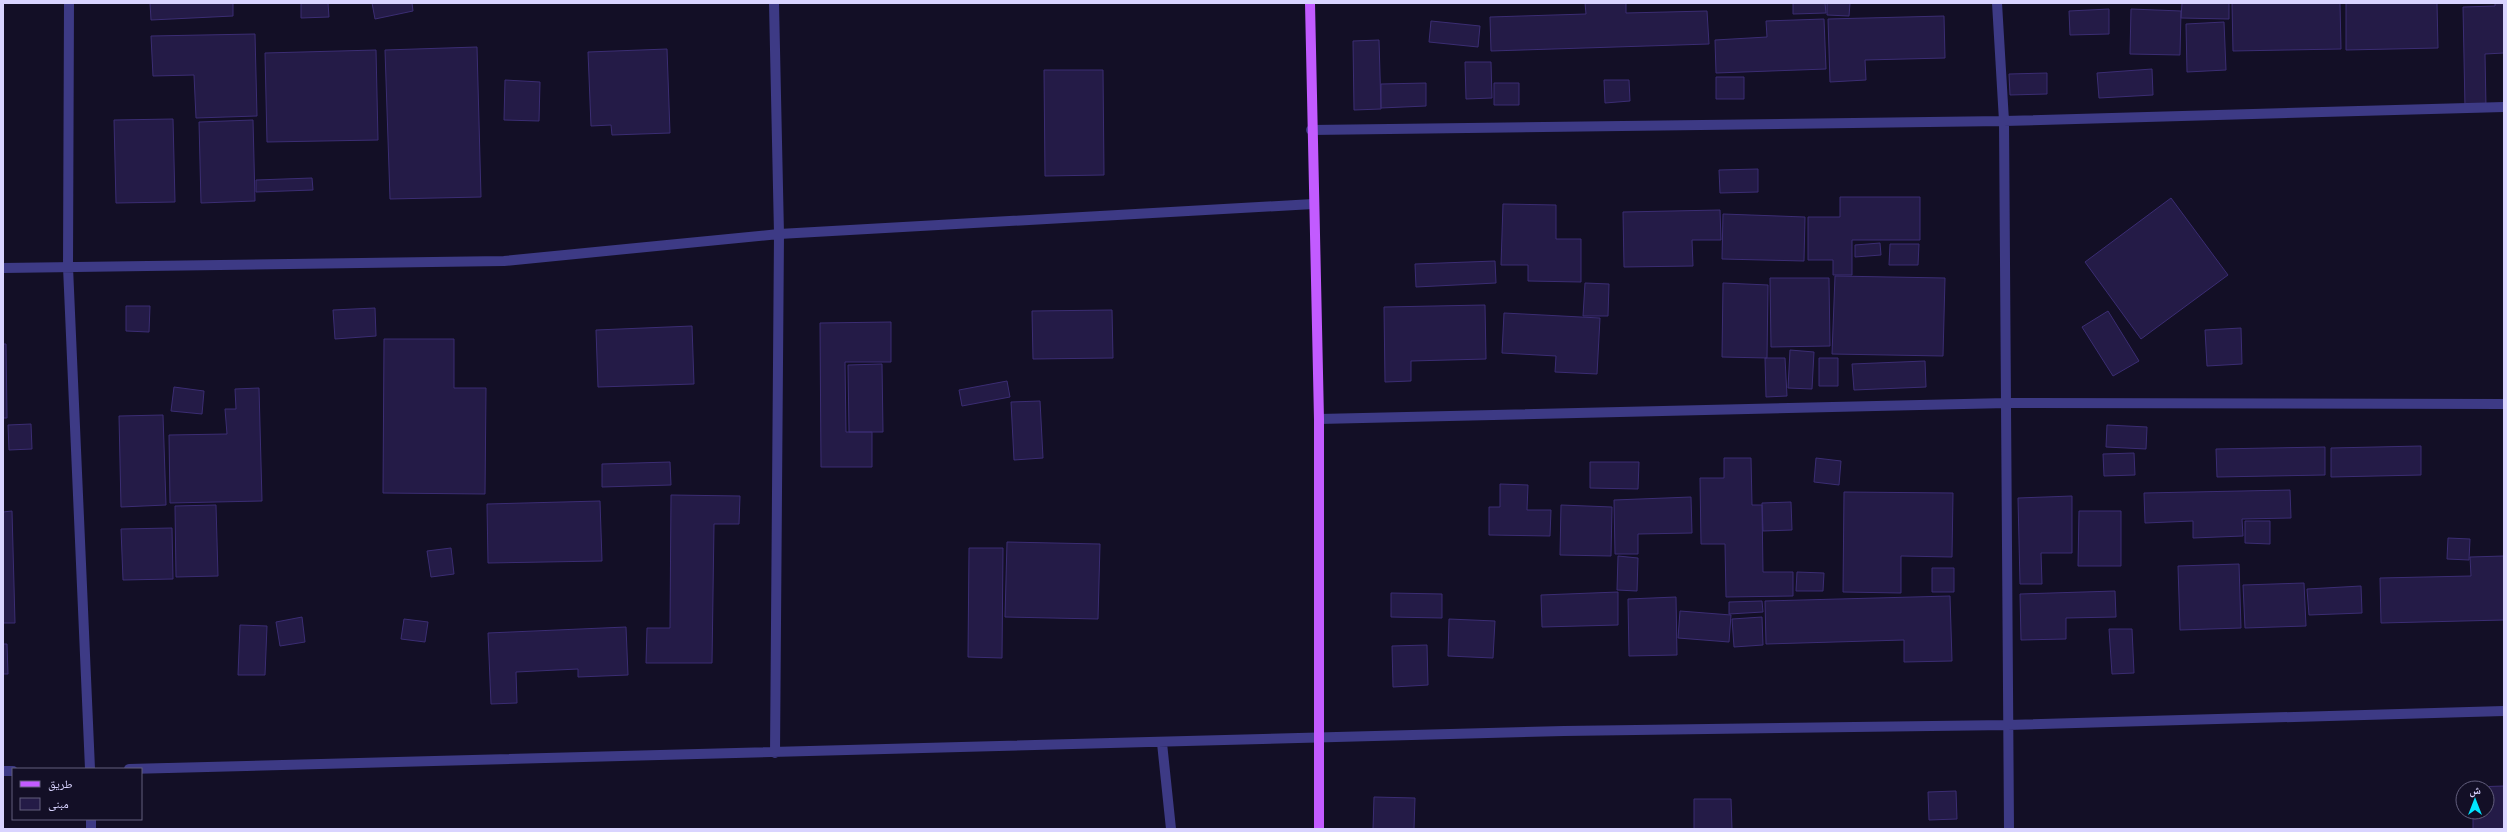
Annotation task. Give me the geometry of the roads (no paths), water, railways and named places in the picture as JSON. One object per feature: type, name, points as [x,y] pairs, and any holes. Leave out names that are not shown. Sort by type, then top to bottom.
[{"type":"main road","points":[[1310,3],[1313,204],[1319,419],[1319,829]]},
{"type":"street","points":[[69,3],[68,267],[90,768]]},
{"type":"street","points":[[774,3],[780,234],[775,752]]},
{"type":"street","points":[[1997,3],[2004,121],[2009,829]]},
{"type":"street","points":[[1312,130],[2004,121],[2504,107]]},
{"type":"street","points":[[3,268],[504,261],[780,234],[1313,204]]},
{"type":"street","points":[[1319,419],[2006,403],[2504,404]]},
{"type":"street","points":[[142,769],[1320,739],[1572,731],[2008,725],[2504,711]]},
{"type":"street","points":[[1162,743],[1171,829]]}]
